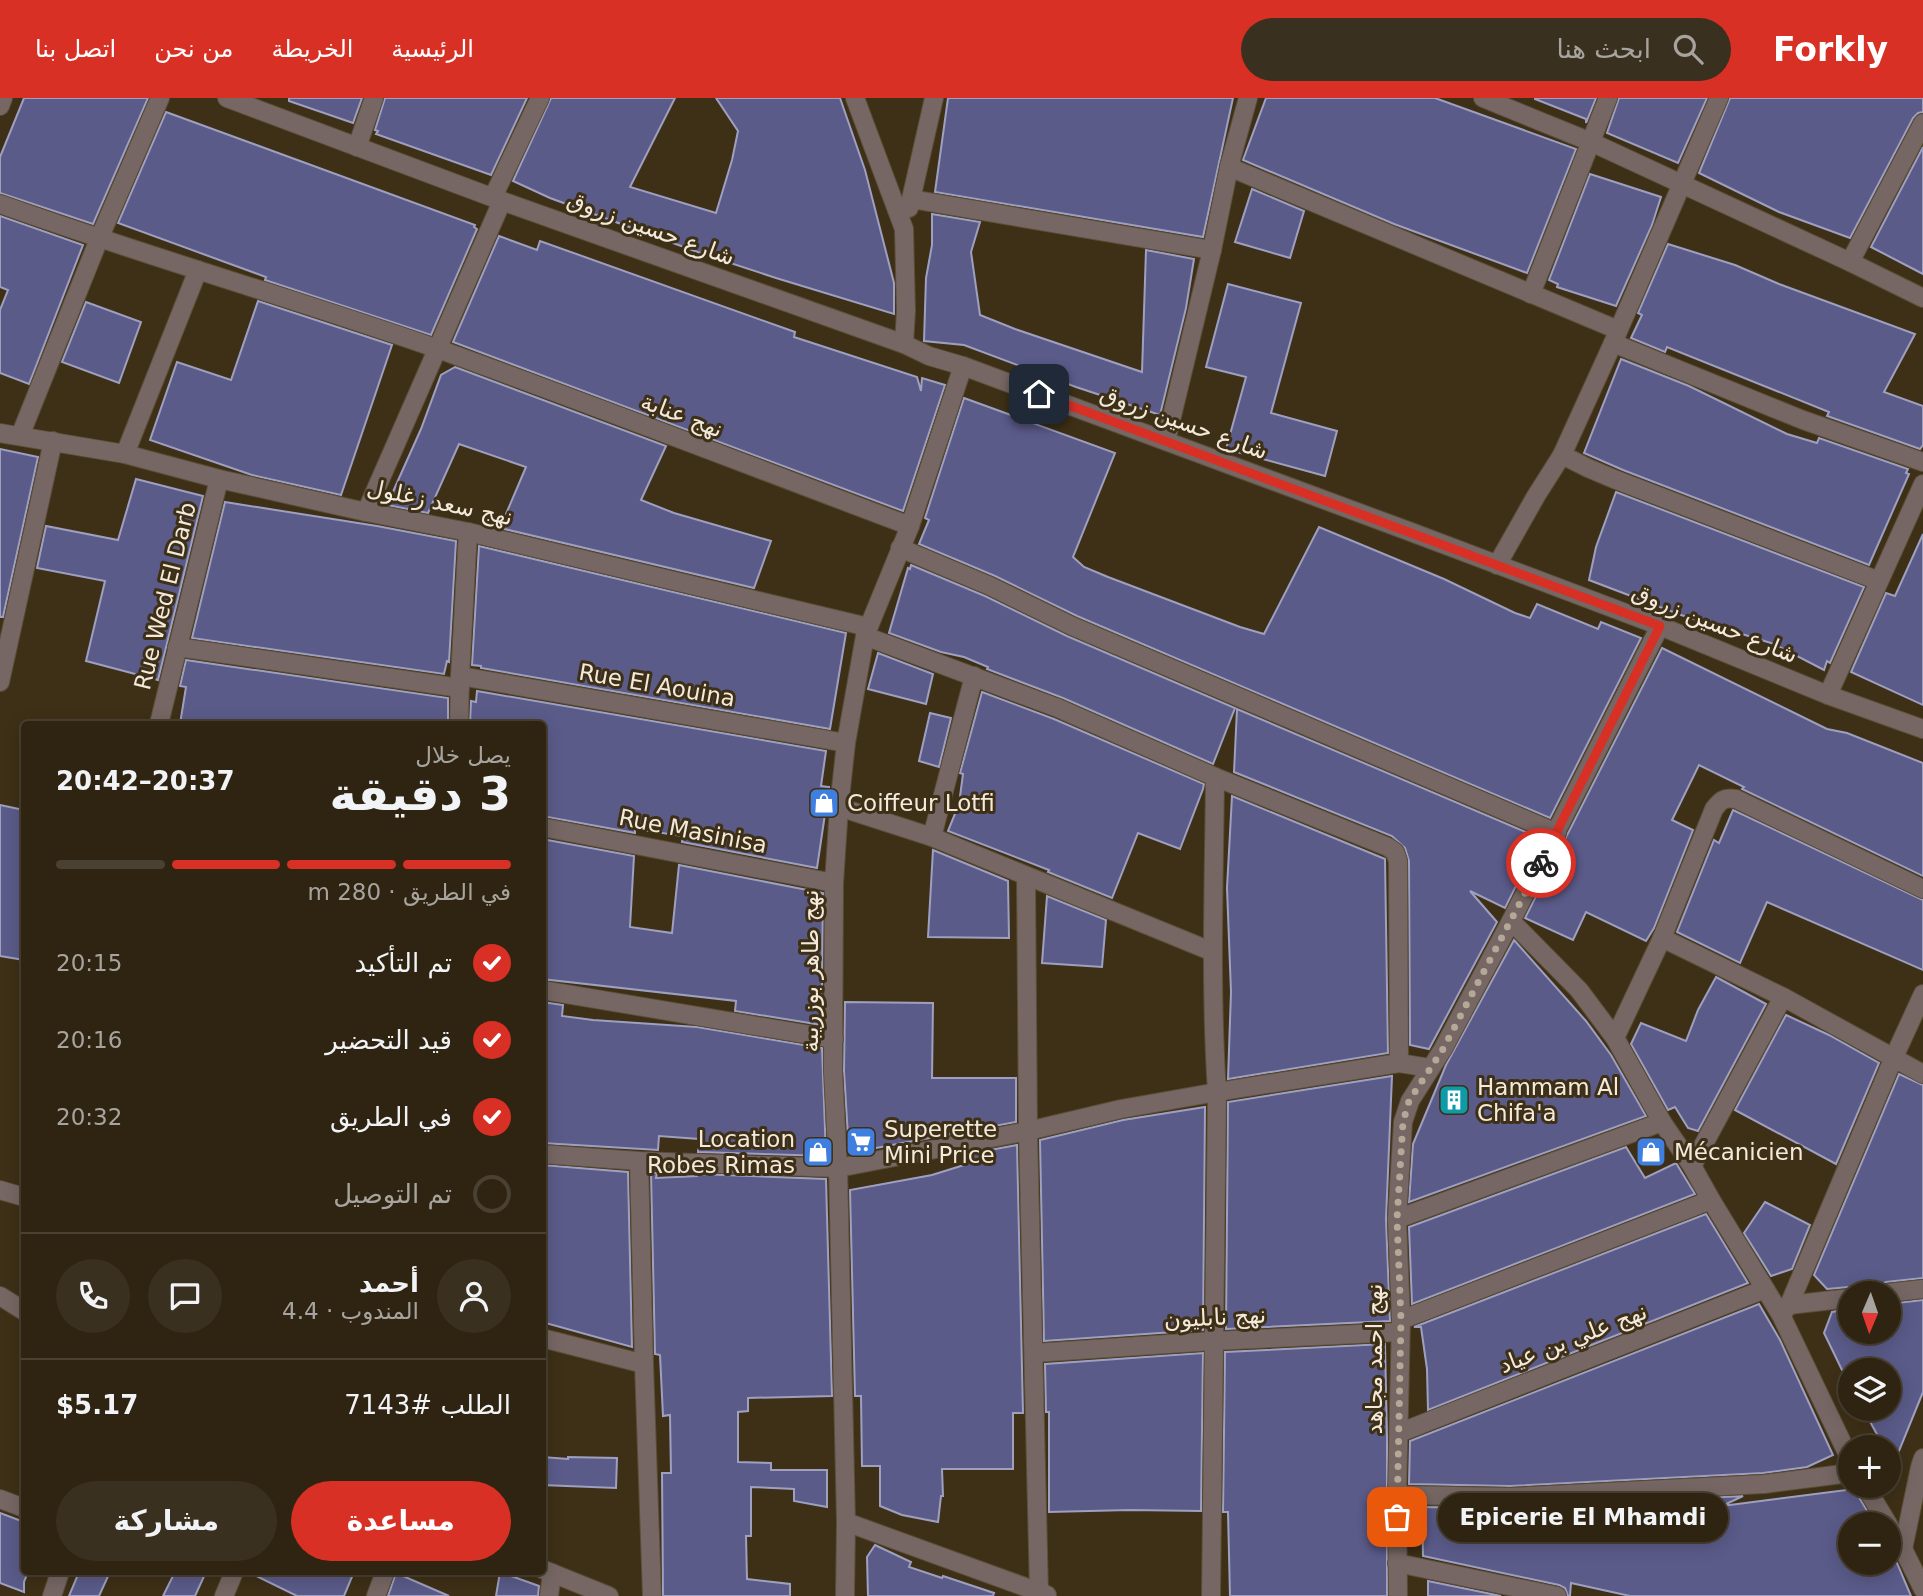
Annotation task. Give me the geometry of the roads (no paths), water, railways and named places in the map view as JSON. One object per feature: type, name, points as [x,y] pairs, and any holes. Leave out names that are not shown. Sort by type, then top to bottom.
[{"type":"street","points":[[0,106],[3,98]]},
{"type":"street","points":[[20,436],[99,239],[160,98]]},
{"type":"street","name":"شارع حسين زروق","points":[[227,98],[497,199],[1166,441],[1660,626],[1828,695],[1923,729]]},
{"type":"street","points":[[357,147],[374,98]]},
{"type":"street","points":[[366,512],[437,349],[540,98]]},
{"type":"street","points":[[855,98],[904,229]]},
{"type":"street","points":[[904,344],[904,229],[934,98]]},
{"type":"street","points":[[1166,441],[1229,167],[1248,98]]},
{"type":"street","points":[[1483,98],[1591,142],[1923,298]]},
{"type":"street","points":[[1531,294],[1608,98]]},
{"type":"street","points":[[1497,565],[1562,455],[1719,98]]},
{"type":"street","points":[[1850,262],[1923,123]]},
{"type":"street","points":[[1229,167],[1531,294],[1615,336],[1803,420],[1923,462]]},
{"type":"street","points":[[911,200],[1212,250]]},
{"type":"street","name":"نهج عنابة","points":[[0,204],[437,349],[910,526]]},
{"type":"street","points":[[125,454],[198,270]]},
{"type":"street","name":"نهج طاهر بوزريبة","points":[[845,1596],[846,1522],[838,1168],[833,1071],[834,883],[839,807],[846,743],[866,631],[910,526],[963,366]]},
{"type":"street","name":"نهج سعد زغلول","points":[[0,433],[125,454],[219,479],[468,532],[866,631],[1058,708],[1215,777],[1381,843],[1395,852],[1398,861],[1399,1063]]},
{"type":"street","points":[[0,682],[53,441]]},
{"type":"street","points":[[1562,455],[1614,479],[1880,581]]},
{"type":"street","name":"Rue Wed El Darb","points":[[160,721],[219,479]]},
{"type":"street","points":[[1828,695],[1923,484]]},
{"type":"street","points":[[459,721],[468,532]]},
{"type":"street","points":[[900,548],[989,586],[1072,626],[1557,833]]},
{"type":"street","name":"نهج احمد مجاهد","points":[[1398,1596],[1400,1326],[1397,1219],[1403,1122],[1409,1101],[1443,1049],[1511,921],[1660,626]]},
{"type":"street","name":"Rue El Aouina","points":[[177,647],[460,682],[846,743]]},
{"type":"street","points":[[932,837],[974,676]]},
{"type":"street","points":[[1211,1596],[1217,1092],[1213,1037],[1215,777]]},
{"type":"street","points":[[1615,1038],[1661,938],[1714,809],[1721,800],[1736,799],[1923,889]]},
{"type":"street","points":[[839,807],[932,837],[1213,952]]},
{"type":"street","name":"Rue Masinisa","points":[[546,828],[834,883]]},
{"type":"street","points":[[846,1522],[1045,1594],[1034,1353],[1028,1131],[1026,876]]},
{"type":"street","points":[[1511,921],[1579,990],[1615,1038],[1662,1122],[1692,1166],[1765,1289],[1785,1310],[1840,1435]]},
{"type":"street","points":[[1661,938],[1783,998],[1923,1074]]},
{"type":"street","points":[[546,991],[834,1039]]},
{"type":"street","points":[[1785,1310],[1923,994]]},
{"type":"street","points":[[1692,1166],[1783,998]]},
{"type":"street","points":[[546,1154],[639,1161],[838,1168],[1028,1131],[1121,1109],[1217,1092],[1399,1063],[1430,1068]]},
{"type":"street","points":[[1397,1219],[1662,1122]]},
{"type":"street","points":[[639,1161],[652,1596]]},
{"type":"street","points":[[0,1190],[21,1196]]},
{"type":"street","name":"نهج نابليون","points":[[1034,1353],[1400,1326],[1711,1200]]},
{"type":"street","name":"نهج علي بن عياد","points":[[1399,1433],[1765,1289]]},
{"type":"street","points":[[1901,1291],[1923,1289]]},
{"type":"street","points":[[0,1296],[21,1309]]},
{"type":"street","points":[[1785,1310],[1838,1300]]},
{"type":"street","points":[[546,1339],[644,1364]]},
{"type":"street","points":[[1903,1549],[1923,1458]]},
{"type":"street","points":[[1397,1495],[1510,1497],[1764,1484],[1838,1475]]},
{"type":"street","points":[[0,1499],[21,1507]]},
{"type":"street","points":[[1901,1546],[1923,1589]]},
{"type":"street","points":[[1397,1563],[1557,1596]]},
{"type":"street","points":[[550,1596],[547,1571],[608,1596]]},
{"type":"street","points":[[52,1596],[59,1575]]},
{"type":"street","points":[[224,1596],[233,1575]]},
{"type":"street","points":[[376,1596],[384,1575]]},
{"type":"place","name":"Coiffeur Lotfi","points":[[824,803]]},
{"type":"place","name":"Hammam Al Chifa'a","points":[[1454,1100]]},
{"type":"place","name":"Superette Mini Price","points":[[861,1142]]},
{"type":"place","name":"Location Robes Rimas","points":[[818,1152]]},
{"type":"place","name":"Mécanicien","points":[[1651,1152]]},
{"type":"place","name":"Epicerie El Mhamdi","points":[[1397,1517]]}]
